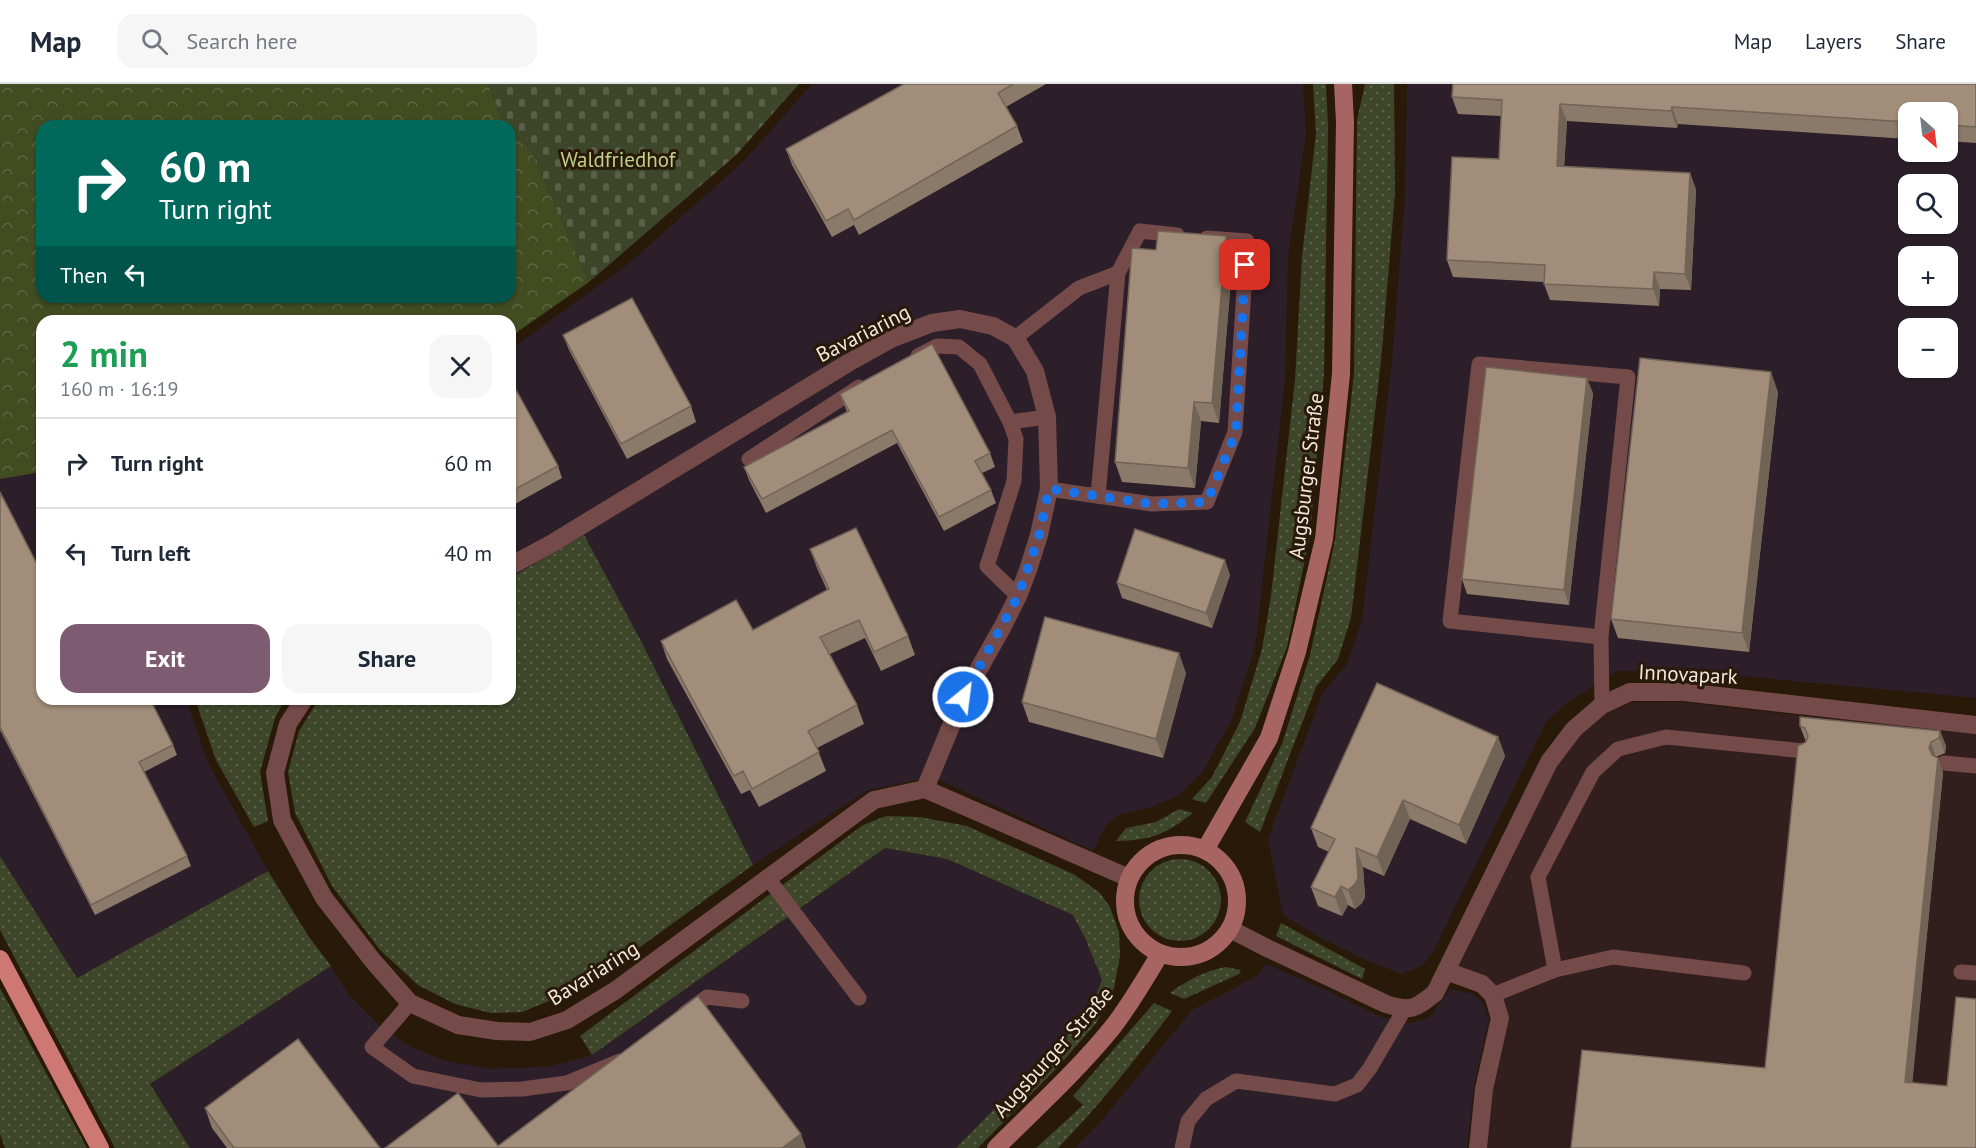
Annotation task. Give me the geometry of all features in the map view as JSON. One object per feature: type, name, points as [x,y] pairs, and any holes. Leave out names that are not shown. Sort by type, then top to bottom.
[{"type":"main road","name":"Augsburger Straße","points":[[1205,850],[1269,738],[1297,652],[1324,539],[1341,374],[1345,122],[1343,84]]},
{"type":"main road","points":[[1176,845],[1205,850],[1224,864],[1235,884],[1237,907],[1230,929],[1217,944],[1199,955],[1179,957],[1160,954],[1140,941],[1128,922],[1124,900],[1129,878],[1143,860],[1161,848],[1176,845]]},
{"type":"main road","name":"Augsburger Straße","points":[[996,1148],[1065,1079],[1111,1028],[1140,988],[1160,954]]},
{"type":"main road","points":[[0,959],[100,1148]]},
{"type":"street","points":[[1345,122],[1352,84]]},
{"type":"street","name":"Bavariaring","points":[[516,564],[893,338],[932,323],[960,319],[993,326],[1015,338]]},
{"type":"street","points":[[1015,338],[1035,371],[1047,417],[1049,489],[1039,536],[1018,596],[963,697],[925,789],[1129,878]]},
{"type":"street","name":"Innovapark","points":[[1404,1010],[1421,1004],[1435,993],[1549,762],[1574,729],[1602,705],[1630,692],[1684,692],[1976,725]]},
{"type":"street","name":"Bavariaring","points":[[300,705],[288,724],[276,773],[282,820],[324,898],[410,1004],[458,1025],[497,1031],[530,1032],[567,1020],[616,990],[874,800],[925,789]]},
{"type":"street","points":[[1230,929],[1376,999],[1404,1010]]},
{"type":"street","points":[[1446,971],[1482,984],[1493,995],[1500,1018],[1484,1089],[1478,1148]]},
{"type":"lane","points":[[1049,489],[1152,504],[1207,502],[1236,432],[1247,241],[1140,231],[1118,273],[1098,496]]},
{"type":"lane","points":[[1015,338],[1079,288],[1118,273]]},
{"type":"lane","points":[[905,363],[937,346],[959,347],[980,364],[1010,422],[1016,439],[1014,481],[987,567],[1018,596]]},
{"type":"lane","points":[[1601,637],[1450,621],[1479,364],[1628,377],[1601,637],[1602,705]]},
{"type":"lane","points":[[749,459],[852,391],[873,380]]},
{"type":"lane","points":[[1010,422],[1047,417]]},
{"type":"lane","points":[[1555,970],[1538,877],[1593,772],[1618,749],[1666,737],[1804,751]]},
{"type":"lane","points":[[1944,763],[1976,766]]},
{"type":"lane","points":[[767,877],[859,998]]},
{"type":"lane","points":[[1493,995],[1555,970],[1614,957],[1744,973]]},
{"type":"lane","points":[[671,1024],[707,997],[742,1001]]},
{"type":"lane","points":[[410,1004],[372,1047],[413,1076],[481,1090],[522,1089],[567,1083],[635,1052]]},
{"type":"lane","points":[[1182,1148],[1188,1121],[1206,1099],[1236,1081],[1335,1094],[1357,1084],[1370,1068],[1404,1010]]},
{"type":"shaded area","points":[[812,84],[1303,84],[1306,133],[1288,256],[1285,380],[1255,648],[1231,721],[1203,771],[1178,796],[1148,808],[1121,814],[1106,825],[1093,851],[933,777],[868,790],[753,865],[641,641],[584,536],[516,575],[516,346],[628,264],[743,162]]},
{"type":"shaded area","points":[[1407,84],[1976,84],[1976,698],[1677,670],[1618,671],[1569,701],[1546,722],[1434,950],[1423,965],[1402,974],[1370,962],[1319,937],[1283,915],[1268,839],[1323,692],[1347,664],[1362,620],[1392,361],[1405,196]]},
{"type":"shaded area","points":[[36,473],[36,705],[188,705],[208,763],[268,871],[77,978],[0,856],[0,479]]},
{"type":"shaded area","points":[[1681,702],[1976,732],[1976,1148],[1487,1148],[1493,1088],[1509,1018],[1501,990],[1456,966],[1555,768],[1578,736],[1604,714],[1631,703]]},
{"type":"shaded area","points":[[885,848],[947,859],[1073,915],[1102,980],[1088,1014],[956,1148],[190,1148],[150,1084],[331,966],[348,994],[377,1023],[409,1046],[445,1061],[493,1069],[551,1066],[592,1055]]},
{"type":"shaded area","points":[[1266,964],[1381,1017],[1410,1023],[1429,1018],[1450,989],[1473,994],[1483,1003],[1489,1019],[1474,1086],[1467,1148],[1074,1148],[1098,1125],[1192,1010],[1257,976]]},
{"type":"green space","points":[[0,84],[488,84],[503,120],[36,120],[36,303],[516,303],[516,140],[530,148],[589,282],[516,333],[516,315],[36,315],[36,473],[0,479]]},
{"type":"green space","name":"Waldfriedhof","points":[[488,84],[799,84],[736,155],[589,282],[530,149],[516,140],[516,120],[503,120]]},
{"type":"green space","points":[[1313,84],[1326,84],[1328,126],[1324,374],[1310,535],[1287,647],[1255,728],[1206,803],[1192,799],[1212,777],[1240,722],[1262,649],[1271,596],[1295,380],[1302,257],[1316,133]]},
{"type":"green space","points":[[1365,84],[1394,84],[1395,193],[1381,361],[1351,618],[1338,659],[1316,687],[1260,832],[1245,822],[1282,744],[1310,655],[1335,540],[1354,374],[1357,120]]},
{"type":"green space","points":[[584,535],[641,641],[753,865],[603,974],[566,994],[522,1012],[491,1013],[455,1004],[418,985],[380,950],[332,886],[295,813],[288,772],[299,731],[315,705],[516,705],[516,575]]},
{"type":"green space","points":[[197,705],[282,705],[275,718],[260,772],[268,821],[254,827],[216,760]]},
{"type":"green space","points":[[1179,809],[1193,813],[1174,827],[1149,838],[1116,841],[1126,828],[1156,822]]},
{"type":"green space","points":[[886,816],[920,817],[967,826],[1075,875],[1100,893],[1110,907],[1119,932],[1120,956],[1114,988],[1097,1022],[1057,1068],[978,1148],[956,1148],[1088,1014],[1102,980],[1073,915],[947,859],[885,848],[592,1055],[580,1036],[863,825]]},
{"type":"green space","points":[[0,856],[77,978],[268,871],[309,937],[331,966],[150,1084],[190,1148],[115,1148],[0,930]]},
{"type":"green space","points":[[1180,859],[1196,862],[1209,871],[1218,884],[1221,900],[1218,916],[1209,929],[1196,938],[1180,941],[1164,938],[1151,929],[1142,916],[1139,900],[1142,884],[1151,871],[1164,862]]},
{"type":"green space","points":[[1281,923],[1365,969],[1362,979],[1276,936]]},
{"type":"green space","points":[[1225,967],[1241,970],[1239,974],[1184,999],[1170,993],[1196,977]]},
{"type":"green space","points":[[0,988],[87,1148],[5,1148],[0,1134]]},
{"type":"green space","points":[[1154,1003],[1172,1011],[1145,1047],[1058,1148],[1036,1148],[1083,1105],[1073,1096]]},
{"type":"building","points":[[904,84],[1013,84],[998,93],[1017,126],[854,220],[848,209],[826,221],[786,149]]},
{"type":"building","points":[[1453,84],[1976,84],[1976,127],[1958,126],[1958,102],[1898,102],[1898,121],[1672,107],[1671,111],[1560,104],[1557,166],[1690,173],[1685,274],[1654,272],[1653,289],[1544,284],[1545,265],[1447,260],[1452,157],[1499,159],[1502,100],[1452,97]]},
{"type":"building","points":[[1158,231],[1226,236],[1212,403],[1194,402],[1188,468],[1115,462],[1132,248],[1156,250]]},
{"type":"building","points":[[632,298],[691,406],[621,444],[563,335]]},
{"type":"building","points":[[932,344],[990,453],[975,461],[991,490],[939,517],[892,430],[762,499],[744,467],[849,411],[840,394]]},
{"type":"building","points":[[1640,358],[1771,372],[1742,633],[1611,619]]},
{"type":"building","points":[[1486,367],[1587,378],[1564,590],[1462,579]]},
{"type":"building","points":[[516,390],[558,466],[516,489]]},
{"type":"building","points":[[0,492],[36,562],[36,705],[153,705],[173,745],[139,762],[187,856],[91,905],[0,727]]},
{"type":"building","points":[[856,528],[908,636],[874,652],[859,620],[820,637],[857,705],[808,731],[819,752],[752,789],[743,771],[734,776],[661,641],[736,600],[753,630],[829,589],[810,549]]},
{"type":"building","points":[[1135,529],[1225,560],[1206,613],[1117,583]]},
{"type":"building","points":[[1045,617],[1179,653],[1156,739],[1022,702]]},
{"type":"building","points":[[1377,683],[1498,737],[1459,825],[1403,800],[1377,857],[1356,848],[1358,878],[1348,890],[1341,886],[1335,897],[1311,887],[1335,839],[1311,828]]},
{"type":"building","points":[[1800,717],[1940,731],[1939,738],[1931,742],[1929,748],[1932,755],[1938,758],[1905,1082],[1947,1086],[1956,997],[1976,999],[1976,1148],[1571,1148],[1582,1050],[1765,1068],[1798,746],[1806,742],[1808,736],[1805,728],[1800,726]]},
{"type":"building","points":[[698,996],[801,1134],[782,1148],[385,1148],[458,1093],[498,1146]]},
{"type":"building","points":[[298,1039],[380,1148],[234,1148],[205,1108]]},
{"type":"route","points":[[963,697],[1018,596],[1039,536],[1049,489],[1152,504],[1207,502],[1236,432],[1245,265]]}]
